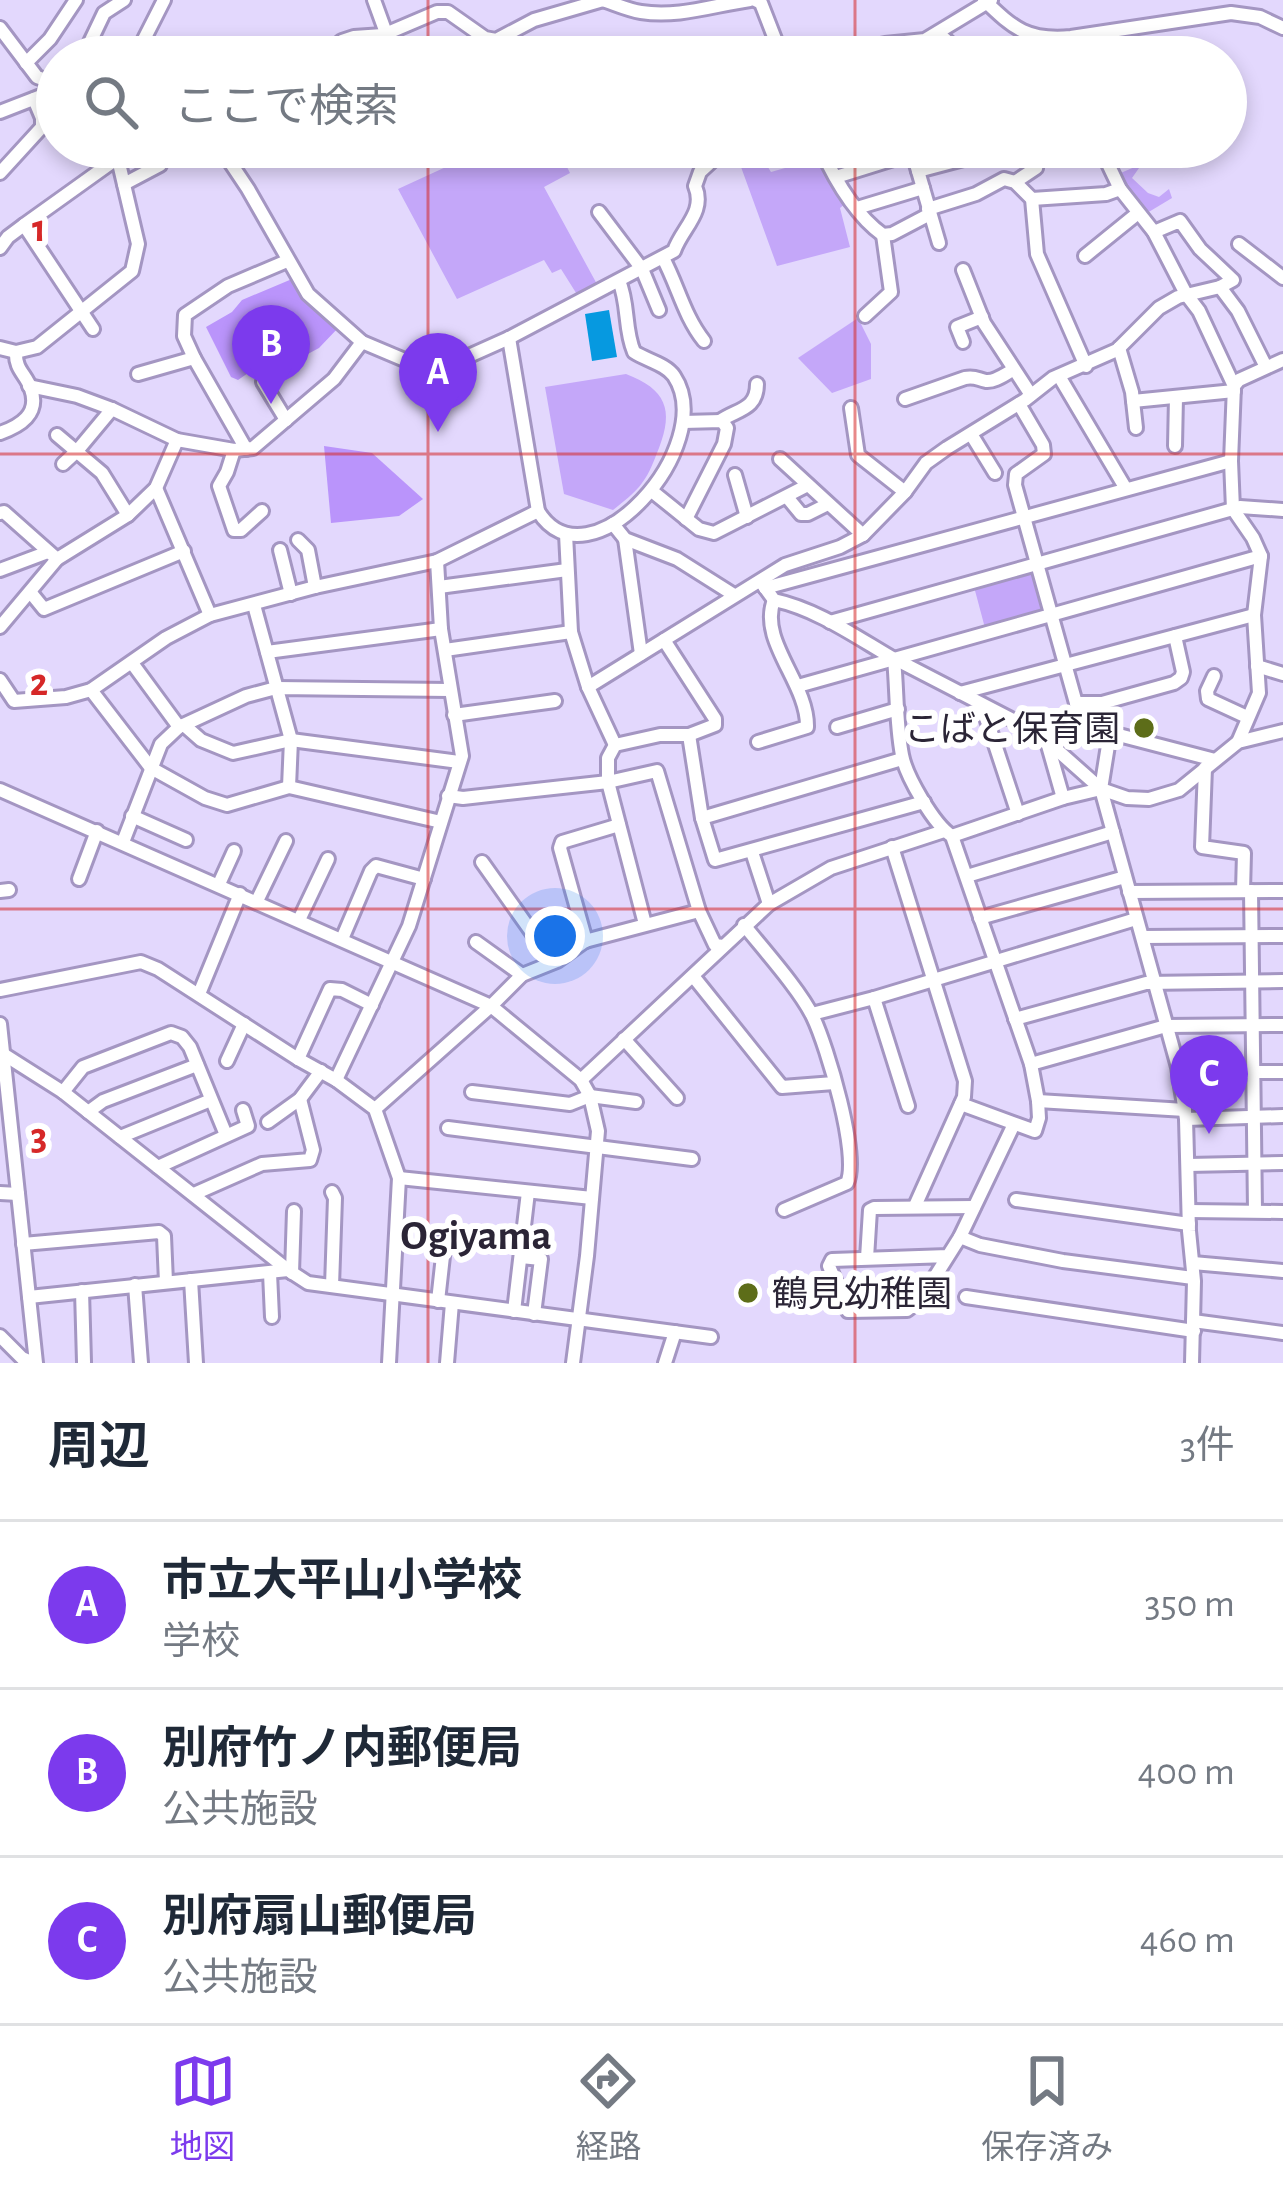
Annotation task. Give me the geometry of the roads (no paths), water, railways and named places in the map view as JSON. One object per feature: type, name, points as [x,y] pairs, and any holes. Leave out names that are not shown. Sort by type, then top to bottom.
[{"type":"street","points":[[52,36],[76,0]]},
{"type":"street","points":[[93,36],[104,14],[124,0]]},
{"type":"street","points":[[146,36],[164,0]]},
{"type":"street","points":[[374,0],[386,33]]},
{"type":"street","points":[[508,36],[534,20],[603,0],[640,12],[662,13],[753,0],[761,3],[774,36]]},
{"type":"street","points":[[932,36],[988,1],[1015,28],[1039,36]]},
{"type":"street","points":[[370,36],[445,5],[485,36]]},
{"type":"street","points":[[1074,36],[1231,13],[1260,17],[1283,28]]},
{"type":"street","points":[[0,28],[36,75]]},
{"type":"street","points":[[938,33],[941,36]]},
{"type":"street","points":[[26,63],[36,53]]},
{"type":"street","points":[[0,112],[34,99],[36,104]]},
{"type":"street","points":[[0,172],[36,133]]},
{"type":"street","points":[[0,248],[8,237],[105,168]]},
{"type":"street","points":[[0,348],[16,352],[37,347],[132,272],[138,244],[120,168]]},
{"type":"street","points":[[124,184],[154,168]]},
{"type":"street","points":[[234,168],[308,294],[362,342],[426,369],[451,364],[508,338],[674,251],[698,207],[694,187],[704,168]]},
{"type":"street","points":[[831,168],[869,225],[883,235],[1004,179],[1015,182],[1032,199],[1037,254],[1086,366]]},
{"type":"street","points":[[836,177],[861,168]]},
{"type":"street","points":[[917,168],[938,244]]},
{"type":"street","points":[[918,171],[930,168]]},
{"type":"street","points":[[1015,182],[1036,168]]},
{"type":"street","points":[[1110,168],[1207,324],[1234,388],[1233,509],[1261,556],[1254,615],[1259,693],[1238,742]]},
{"type":"street","points":[[857,208],[922,188]]},
{"type":"street","points":[[1032,199],[1120,189]]},
{"type":"street","points":[[599,212],[642,269],[659,310]]},
{"type":"street","points":[[1085,256],[1138,213]]},
{"type":"street","points":[[758,742],[807,727],[798,686],[768,614],[766,590],[785,565],[863,535],[926,463],[1059,376],[1119,348],[1159,308],[1233,280],[1200,249],[1180,221],[1154,232]]},
{"type":"street","points":[[24,225],[94,329]]},
{"type":"street","points":[[865,316],[891,292],[883,235]]},
{"type":"street","points":[[1239,244],[1283,278]]},
{"type":"street","points":[[663,258],[690,323],[704,340]]},
{"type":"street","points":[[240,449],[184,336],[184,315],[228,286],[287,261]]},
{"type":"street","points":[[963,270],[982,317],[1013,370],[1043,446],[1044,454],[1014,478],[1084,726],[1210,764]]},
{"type":"street","points":[[508,338],[538,511],[566,534],[584,536],[613,524],[653,492],[674,456],[682,422],[675,378],[634,352],[619,280]]},
{"type":"street","points":[[1220,287],[1238,311],[1266,367]]},
{"type":"street","points":[[963,341],[957,327],[982,317]]},
{"type":"street","points":[[28,386],[77,396],[178,440],[254,448],[334,379],[362,342]]},
{"type":"street","points":[[1119,348],[1136,428]]},
{"type":"street","points":[[0,433],[21,426],[31,412],[33,392],[15,364],[16,352]]},
{"type":"street","points":[[138,374],[194,358]]},
{"type":"street","points":[[1132,401],[1234,388],[1283,360]]},
{"type":"street","points":[[905,399],[965,378],[986,381],[1013,370]]},
{"type":"street","points":[[1059,376],[1126,489]]},
{"type":"street","points":[[263,382],[286,420]]},
{"type":"street","points":[[682,422],[720,421],[752,404],[757,384]]},
{"type":"street","points":[[1175,446],[1176,397]]},
{"type":"street","points":[[851,408],[858,455],[904,492]]},
{"type":"street","points":[[63,464],[112,409]]},
{"type":"street","points":[[686,519],[724,444],[727,428],[720,421]]},
{"type":"street","points":[[971,434],[995,473]]},
{"type":"street","points":[[57,435],[102,473],[128,515]]},
{"type":"street","points":[[0,570],[52,556],[128,515],[156,488],[178,440]]},
{"type":"street","points":[[240,449],[219,486],[234,530],[241,530],[262,512]]},
{"type":"street","points":[[780,459],[863,535]]},
{"type":"street","points":[[589,687],[734,595],[1231,461]]},
{"type":"street","points":[[735,475],[748,517]]},
{"type":"street","points":[[653,492],[699,529],[714,533],[808,485]]},
{"type":"street","points":[[156,488],[210,615]]},
{"type":"street","points":[[787,496],[801,514],[828,504]]},
{"type":"street","points":[[830,622],[1240,507],[1283,510]]},
{"type":"street","points":[[0,680],[14,701],[91,690],[166,638],[210,615],[437,561],[538,511]]},
{"type":"street","points":[[0,513],[52,556]]},
{"type":"street","points":[[613,524],[625,539],[677,559],[734,595]]},
{"type":"street","points":[[566,534],[572,632],[615,746]]},
{"type":"street","points":[[625,539],[641,655]]},
{"type":"street","points":[[298,540],[308,550],[315,587]]},
{"type":"street","points":[[280,550],[291,594]]},
{"type":"street","points":[[31,593],[44,609],[184,551]]},
{"type":"street","points":[[0,627],[31,593],[52,556]]},
{"type":"street","points":[[798,686],[1261,556]]},
{"type":"street","points":[[336,1080],[409,926],[462,755],[441,629],[437,561]]},
{"type":"street","points":[[439,587],[567,570]]},
{"type":"street","points":[[766,590],[1013,720],[1047,741],[1101,789],[1127,798],[1149,800],[1179,790],[1238,742],[1283,731]]},
{"type":"street","points":[[254,604],[291,740],[289,787]]},
{"type":"street","points":[[960,693],[1254,615]]},
{"type":"street","points":[[267,652],[441,629]]},
{"type":"street","points":[[445,650],[572,632]]},
{"type":"street","points":[[1076,703],[1102,703],[1174,683],[1183,672],[1175,636]]},
{"type":"street","points":[[645,924],[608,782],[608,758],[615,746],[660,735],[689,735],[715,725],[664,640]]},
{"type":"street","points":[[894,658],[902,759],[924,802],[948,833],[967,876],[1030,1064],[1040,1118],[1035,1131],[961,1104]]},
{"type":"street","points":[[132,663],[182,726],[218,749],[233,753],[291,740],[459,762]]},
{"type":"street","points":[[1257,666],[1283,674]]},
{"type":"street","points":[[1214,676],[1208,699],[1247,717]]},
{"type":"street","points":[[123,842],[165,738],[246,696],[276,688],[450,690]]},
{"type":"street","points":[[91,690],[151,768],[205,798],[227,805],[289,787],[441,822]]},
{"type":"street","points":[[454,715],[555,700]]},
{"type":"street","points":[[982,705],[1018,814]]},
{"type":"street","points":[[838,727],[898,709]]},
{"type":"street","points":[[1111,733],[1101,789],[1179,1072],[1186,1114],[1192,1363]]},
{"type":"street","points":[[689,735],[702,818],[715,860],[924,802]]},
{"type":"street","points":[[1047,741],[1063,798]]},
{"type":"street","points":[[702,818],[902,759]]},
{"type":"street","points":[[1210,764],[1202,847],[1244,853],[1252,935],[1255,1210]]},
{"type":"street","points":[[448,796],[608,782],[657,771],[699,911],[715,945],[723,946]]},
{"type":"street","points":[[581,1080],[744,925],[769,904],[831,868],[1101,789]]},
{"type":"street","points":[[0,790],[491,1006],[581,1080],[598,1131],[573,1363]]},
{"type":"street","points":[[132,816],[186,840]]},
{"type":"street","points":[[586,940],[560,848],[570,838],[619,825]]},
{"type":"street","points":[[80,878],[97,831]]},
{"type":"street","points":[[967,876],[1113,832]]},
{"type":"street","points":[[257,902],[286,842]]},
{"type":"street","points":[[892,847],[965,1081],[961,1104],[914,1206]]},
{"type":"street","points":[[219,884],[234,850]]},
{"type":"street","points":[[752,852],[769,904]]},
{"type":"street","points":[[299,920],[328,859]]},
{"type":"street","points":[[482,862],[538,940],[564,954]]},
{"type":"street","points":[[342,938],[376,866],[424,879]]},
{"type":"street","points":[[980,918],[1125,877]]},
{"type":"street","points":[[1129,892],[1283,891]]},
{"type":"street","points":[[199,994],[240,894]]},
{"type":"street","points":[[375,1108],[522,975],[557,961],[586,940],[699,911]]},
{"type":"street","points":[[812,1014],[1136,919]]},
{"type":"street","points":[[744,925],[812,1014],[848,1134],[847,1183],[784,1210]]},
{"type":"street","points":[[1143,938],[1283,936]]},
{"type":"street","points":[[476,942],[522,975]]},
{"type":"street","points":[[0,990],[141,962],[375,1108],[399,1178],[389,1363]]},
{"type":"street","points":[[693,976],[782,1087],[834,1083]]},
{"type":"street","points":[[1016,1019],[1155,982],[1283,981]]},
{"type":"street","points":[[298,1059],[330,989],[372,1005]]},
{"type":"street","points":[[874,998],[908,1106]]},
{"type":"street","points":[[0,1024],[35,1363],[22,1358],[0,1336]]},
{"type":"street","points":[[227,1060],[244,1024]]},
{"type":"street","points":[[1030,1064],[1166,1026],[1283,1025]]},
{"type":"street","points":[[63,1092],[83,1067],[164,1034],[182,1037],[226,1136]]},
{"type":"street","points":[[624,1039],[677,1098]]},
{"type":"street","points":[[2,1053],[63,1092],[308,1283],[711,1336]]},
{"type":"street","points":[[88,1112],[103,1101],[197,1066]]},
{"type":"street","points":[[268,1121],[300,1099],[321,1071]]},
{"type":"street","points":[[1179,1072],[1283,1072]]},
{"type":"street","points":[[472,1092],[570,1104],[590,1096],[636,1102]]},
{"type":"street","points":[[194,1194],[262,1164],[310,1160],[313,1150],[300,1099]]},
{"type":"street","points":[[120,1137],[211,1100]]},
{"type":"street","points":[[1039,1101],[1186,1114],[1283,1116]]},
{"type":"street","points":[[158,1166],[248,1126],[243,1110]]},
{"type":"street","points":[[948,1256],[829,1263],[848,1311],[915,1306],[960,1238],[1014,1124]]},
{"type":"street","points":[[448,1129],[692,1159]]},
{"type":"street","points":[[1188,1166],[1283,1163]]},
{"type":"street","points":[[399,1178],[592,1198]]},
{"type":"street","points":[[332,1192],[332,1286]]},
{"type":"street","points":[[514,1311],[528,1192]]},
{"type":"street","points":[[0,1193],[18,1194]]},
{"type":"street","points":[[1016,1200],[1189,1217],[1283,1212]]},
{"type":"street","points":[[867,1258],[870,1210],[974,1207]]},
{"type":"street","points":[[290,1272],[294,1211]]},
{"type":"street","points":[[23,1244],[159,1232],[164,1236],[166,1282]]},
{"type":"street","points":[[445,1238],[447,1363]]},
{"type":"street","points":[[960,1238],[1063,1261],[1193,1278]]},
{"type":"street","points":[[520,1257],[541,1259],[534,1314]]},
{"type":"street","points":[[1192,1263],[1283,1271]]},
{"type":"street","points":[[29,1297],[290,1272]]},
{"type":"street","points":[[270,1273],[272,1317]]},
{"type":"street","points":[[191,1280],[196,1363]]},
{"type":"street","points":[[136,1286],[141,1363]]},
{"type":"street","points":[[82,1292],[84,1362]]},
{"type":"street","points":[[966,1297],[1283,1333]]},
{"type":"street","points":[[664,1363],[675,1332]]},
{"type":"water","points":[[609,310],[617,357],[592,361],[585,314]]},
{"type":"place","name":"別府竹ノ内郵便局","points":[[271,404]]},
{"type":"place","name":"市立大平山小学校","points":[[438,432]]},
{"type":"place","name":"こばと保育園","points":[[1144,728]]},
{"type":"place","name":"別府扇山郵便局","points":[[1209,1134]]},
{"type":"place","name":"鶴見幼稚園","points":[[748,1293]]},
{"type":"district","name":"Ogiyama","points":[[476,1234]]}]
